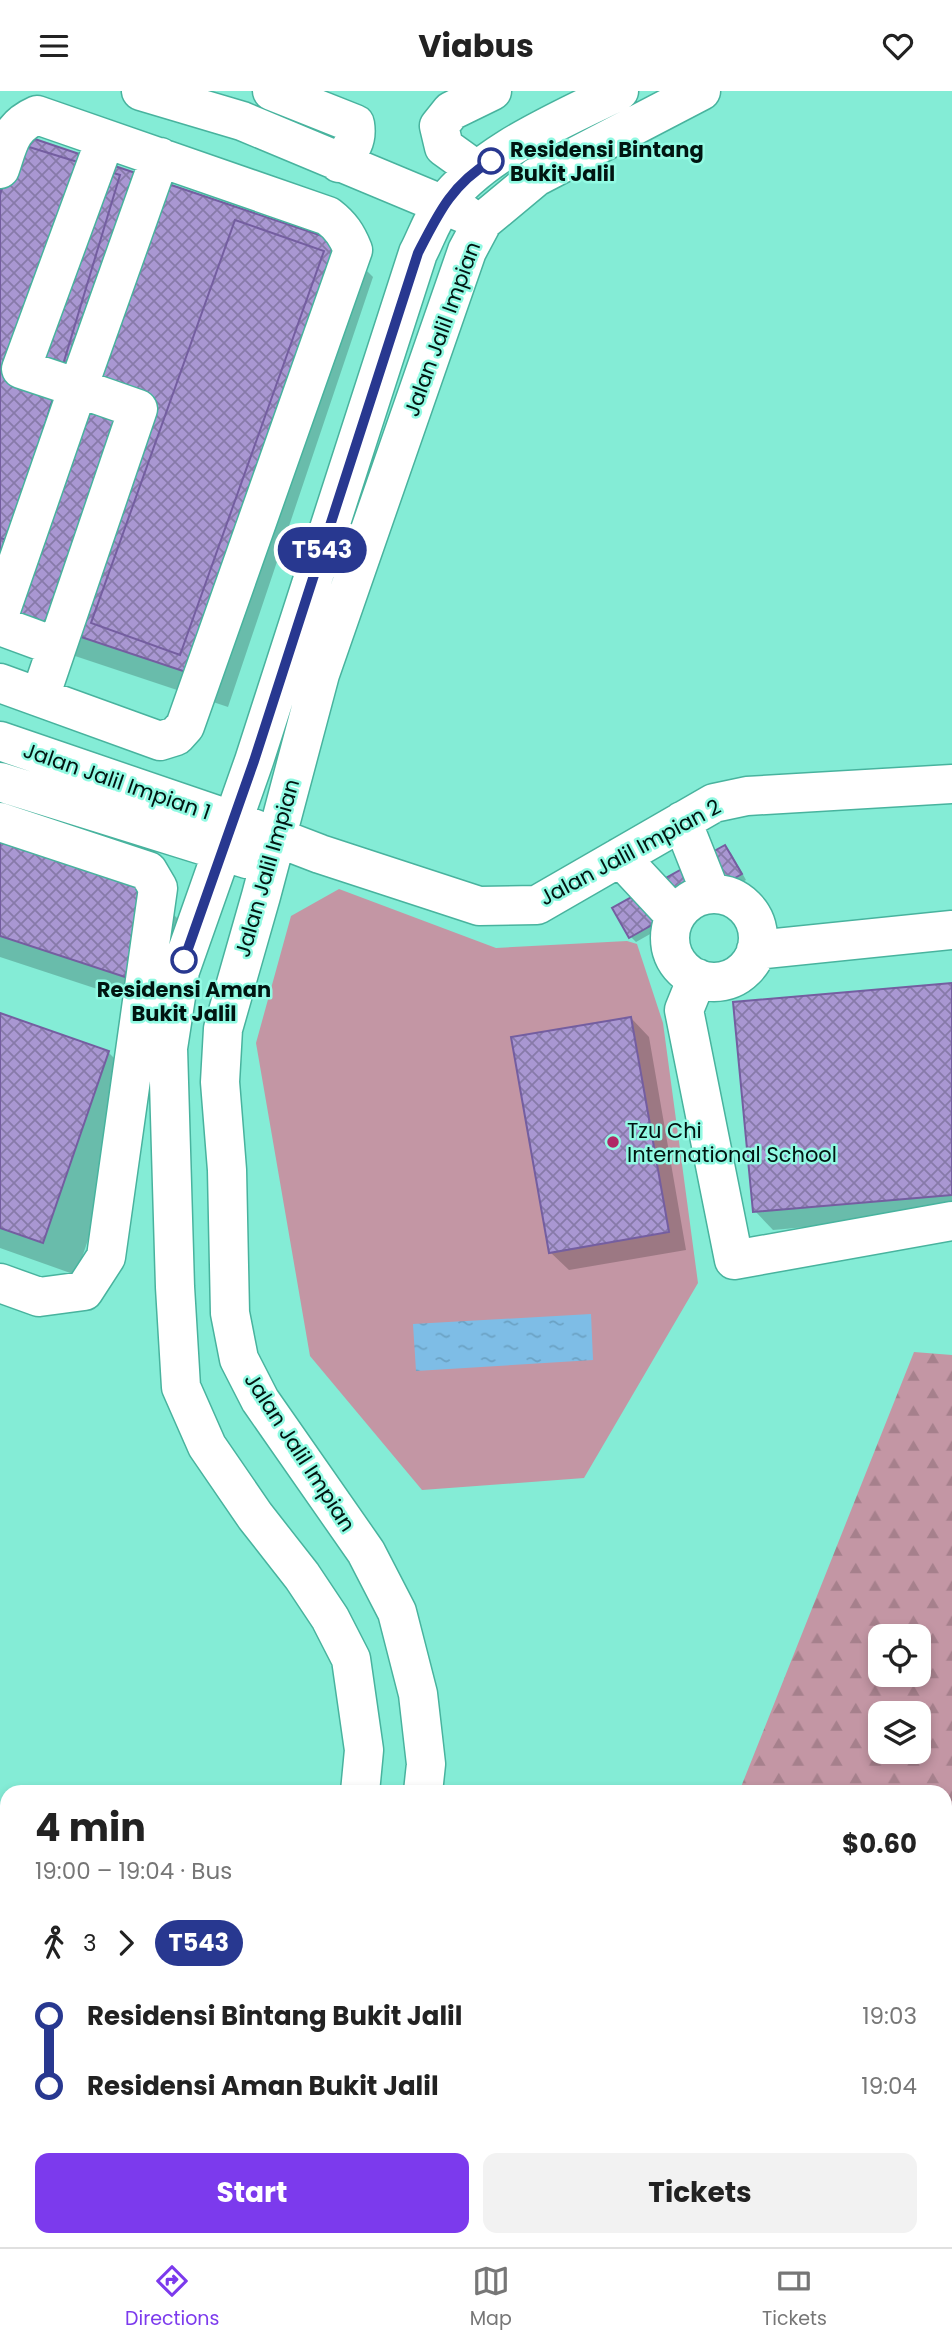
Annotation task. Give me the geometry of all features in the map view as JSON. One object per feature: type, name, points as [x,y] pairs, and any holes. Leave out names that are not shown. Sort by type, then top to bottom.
[{"type":"street","points":[[141,91],[242,121],[483,221]]},
{"type":"street","points":[[272,91],[355,124],[357,136],[352,148],[339,163]]},
{"type":"street","points":[[476,170],[444,147],[439,126],[451,111],[492,91]]},
{"type":"street","name":"Jalan Jalil Impian","points":[[361,1785],[364,1750],[351,1658],[316,1597],[254,1517],[207,1446],[181,1387],[168,1048],[180,971],[254,761],[418,253],[442,206],[476,170],[546,128],[619,91]]},
{"type":"street","name":"Jalan Jalil Impian","points":[[423,1785],[426,1764],[418,1694],[397,1612],[366,1552],[260,1400],[240,1359],[230,1313],[227,1170],[220,1082],[223,1029],[320,674],[467,251],[483,221],[536,177],[701,91]]},
{"type":"street","points":[[0,169],[15,129],[37,115],[328,216],[338,223],[347,235],[353,250],[185,726],[176,736],[160,741],[0,683]]},
{"type":"street","points":[[40,697],[138,409],[21,369],[105,140]]},
{"type":"street","points":[[0,613],[160,157]]},
{"type":"street","points":[[0,626],[57,647]]},
{"type":"street","name":"Jalan Jalil Impian 1","points":[[0,741],[175,819]]},
{"type":"street","points":[[206,899],[175,819],[205,792],[254,761]]},
{"type":"street","points":[[269,866],[298,862],[320,854],[297,793],[294,773]]},
{"type":"street","name":"Jalan Jalil Impian 1","points":[[0,782],[175,819],[228,836],[269,866]]},
{"type":"street","name":"Jalan Jalil Impian 2","points":[[269,866],[320,854],[479,906],[537,905],[714,803],[747,796],[952,784]]},
{"type":"street","points":[[682,821],[711,894]]},
{"type":"street","points":[[0,822],[148,871],[158,888],[106,1257],[84,1291],[39,1297],[0,1283]]},
{"type":"street","points":[[620,857],[675,916]]},
{"type":"street","points":[[711,894],[725,895],[738,901],[749,911],[756,923],[757,950],[750,964],[739,974],[726,980],[712,982],[697,978],[685,970],[673,952],[670,930],[675,916],[691,901],[711,894]]},
{"type":"street","points":[[757,950],[952,930]]},
{"type":"street","points":[[697,978],[684,1010],[734,1259],[952,1221]]},
{"type":"green space","name":"Tzu Chi International School","points":[[339,889],[496,948],[627,941],[637,944],[663,1023],[698,1283],[584,1478],[422,1490],[310,1356],[256,1043],[291,916]]},
{"type":"green space","points":[[914,1352],[952,1355],[952,1785],[742,1785]]},
{"type":"water","points":[[591,1314],[593,1360],[416,1371],[413,1324]]},
{"type":"building","points":[[17,133],[340,242],[195,675],[0,610],[0,184]]},
{"type":"building","points":[[16,143],[120,175],[10,541],[0,538],[0,195]]},
{"type":"building","points":[[235,220],[324,251],[180,655],[91,623]]},
{"type":"building","points":[[0,842],[153,892],[125,977],[0,936]]},
{"type":"building","points":[[725,845],[742,874],[629,938],[612,908]]},
{"type":"building","points":[[952,983],[952,1195],[753,1212],[733,1002]]},
{"type":"building","points":[[0,1013],[109,1051],[43,1243],[0,1228]]},
{"type":"building","points":[[631,1017],[669,1232],[549,1253],[511,1037]]},
{"type":"bus line","name":"T543","points":[[184,960],[254,761],[418,253],[442,206],[476,170],[491,161]]},
{"type":"place","name":"Residensi Bintang Bukit Jalil","points":[[491,161]]},
{"type":"place","name":"Residensi Aman Bukit Jalil","points":[[184,960]]},
{"type":"place","name":"Tzu Chi International School","points":[[613,1142]]}]
